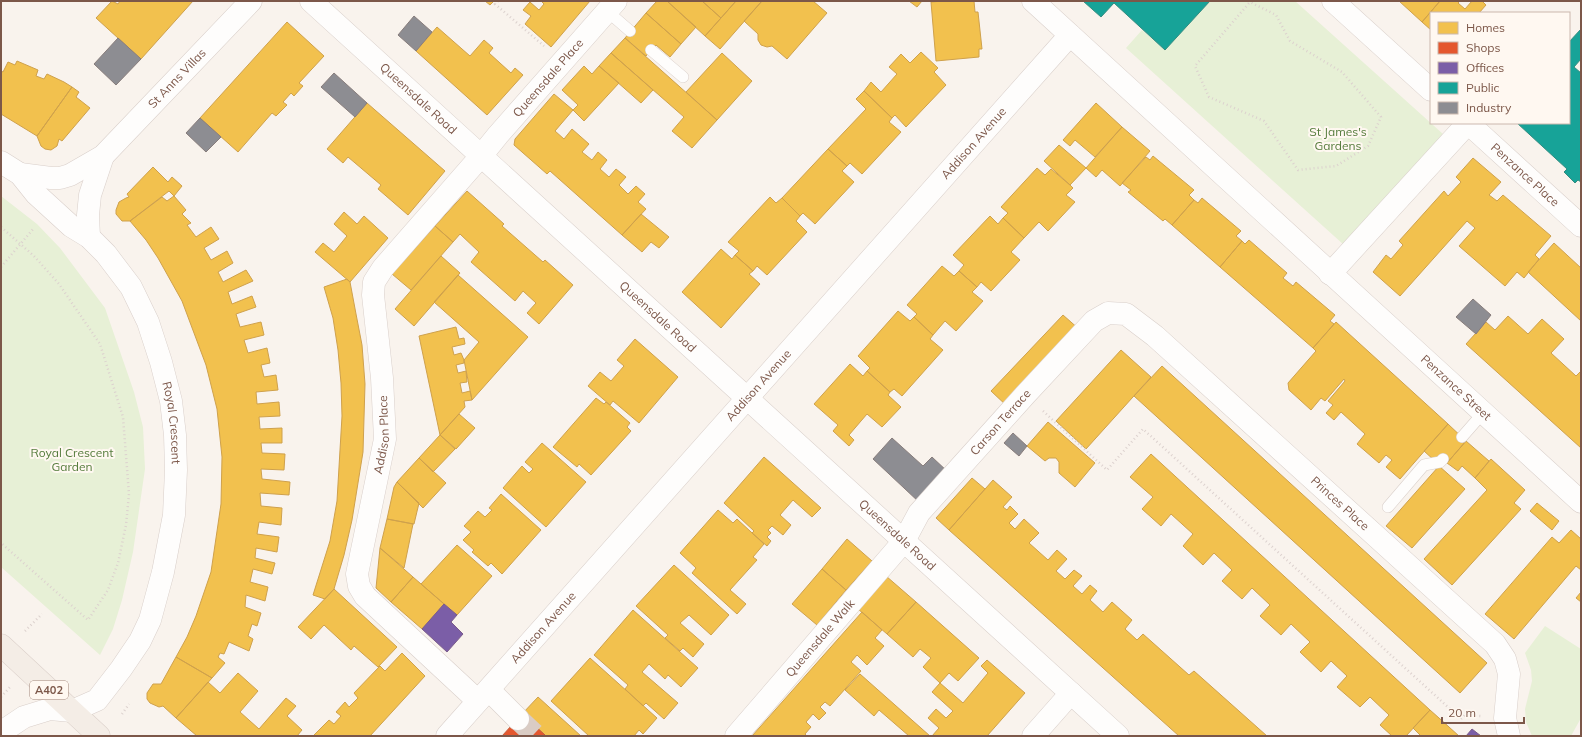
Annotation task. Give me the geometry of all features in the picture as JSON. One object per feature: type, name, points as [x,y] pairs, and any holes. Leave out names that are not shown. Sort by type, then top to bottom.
[{"type":"main road","name":"A402","points":[[1,645],[99,736]]},
{"type":"street","name":"St Anns Villas","points":[[20,174],[60,178],[70,175],[103,156],[251,1]]},
{"type":"street","name":"Queensdale Road","points":[[310,1],[1118,736]]},
{"type":"street","points":[[1033,1],[1330,274],[1467,124]]},
{"type":"street","points":[[1333,1],[1430,89]]},
{"type":"street","name":"Queensdale Place","points":[[481,156],[612,6]]},
{"type":"street","name":"Addison Avenue","points":[[447,736],[1070,35]]},
{"type":"street","name":"Penzance Place","points":[[1469,124],[1581,226]]},
{"type":"street","name":"St Anns Villas","points":[[88,237],[90,195],[103,156]]},
{"type":"street","name":"Addison Place","points":[[481,156],[383,268],[374,282],[373,294],[382,378],[385,439],[357,574],[359,586],[365,596],[483,696],[518,719]]},
{"type":"street","name":"Royal Crescent","points":[[1,162],[20,174],[36,194],[71,226],[88,237],[106,254],[131,287],[148,322],[161,362],[171,401],[175,435],[176,470],[174,515],[164,572],[150,620],[140,641],[97,700],[72,711]]},
{"type":"street","name":"Penzance Street","points":[[1330,274],[1483,413],[1580,498]]},
{"type":"street","name":"Carson Terrace","points":[[904,541],[919,513],[1094,321],[1108,313]]},
{"type":"street","name":"Princes Place","points":[[1108,313],[1126,314],[1155,336],[1495,644],[1505,659],[1509,674],[1505,718],[1509,736]]},
{"type":"street","name":"Queensdale Walk","points":[[736,736],[904,541]]},
{"type":"street","points":[[1033,736],[1071,693]]},
{"type":"street","points":[[1,736],[6,729],[24,717],[50,709],[72,711]]},
{"type":"lane","points":[[612,6],[630,31]]},
{"type":"lane","points":[[651,50],[683,77]]},
{"type":"lane","points":[[1462,437],[1483,413]]},
{"type":"lane","points":[[1388,507],[1424,465],[1440,462],[1443,459]]},
{"type":"path","points":[[498,1],[495,4],[562,62]]},
{"type":"path","points":[[1249,1],[1276,15],[1290,41],[1342,72],[1381,117],[1368,146],[1336,166],[1298,170],[1264,121],[1209,97],[1195,66],[1249,1]]},
{"type":"path","points":[[1,267],[37,224]]},
{"type":"path","points":[[1,227],[21,244],[59,284],[100,344],[123,417],[129,494],[126,525],[118,563],[108,590],[88,620],[1,543]]},
{"type":"path","points":[[1025,395],[1107,470],[1144,429],[1462,719],[1465,715]]},
{"type":"path","points":[[25,631],[42,614]]},
{"type":"path","points":[[122,714],[129,704]]},
{"type":"green space","name":"St James's Gardens","points":[[1210,1],[1295,1],[1430,122],[1430,124],[1443,134],[1344,245],[1126,48],[1142,30],[1165,50]]},
{"type":"green space","name":"Royal Crescent Garden","points":[[1,196],[37,224],[60,248],[105,308],[134,392],[143,427],[145,469],[133,552],[122,600],[113,629],[100,655],[1,567]]},
{"type":"green space","points":[[1545,626],[1581,649],[1581,718],[1571,736],[1532,736],[1526,722],[1525,709],[1532,681],[1531,670],[1525,653]]},
{"type":"building: Homes","points":[[112,1],[118,4],[120,1],[193,1],[141,59],[96,18]]},
{"type":"building: Homes","points":[[485,1],[494,1],[490,5]]},
{"type":"building: Homes","points":[[541,1],[590,1],[551,47],[525,24],[531,16],[523,10],[530,2],[539,10],[544,4]]},
{"type":"building: Homes","points":[[657,1],[667,1],[696,27],[681,44],[646,13]]},
{"type":"building: Homes","points":[[667,1],[702,1],[721,18],[705,36]]},
{"type":"building: Homes","points":[[702,1],[736,1],[721,18]]},
{"type":"building: Homes","points":[[736,1],[762,1],[720,49],[705,36]]},
{"type":"building: Homes","points":[[762,1],[813,1],[827,13],[787,59],[772,46],[767,47],[761,45],[758,40],[758,34],[744,21]]},
{"type":"building: Homes","points":[[909,1],[922,1],[917,7]]},
{"type":"building: Homes","points":[[974,1],[975,12],[978,12],[982,49],[979,49],[979,57],[936,61],[931,2]]},
{"type":"building: Homes","points":[[1399,1],[1440,1],[1422,22]]},
{"type":"building: Homes","points":[[1440,1],[1460,1],[1458,3],[1465,9],[1472,1],[1482,1],[1486,5],[1480,12],[1431,12]]},
{"type":"building: Homes","points":[[646,13],[681,44],[670,57],[656,45],[646,56],[625,38]]},
{"type":"building: Homes","points":[[1430,13],[1430,29],[1422,22]]},
{"type":"building: Homes","points":[[287,22],[324,56],[299,83],[303,86],[294,96],[291,93],[283,102],[287,105],[276,116],[272,113],[238,152],[200,118]]},
{"type":"building: Homes","points":[[437,27],[470,56],[484,40],[493,48],[489,53],[511,73],[515,68],[523,75],[487,115],[416,51]]},
{"type":"building: Homes","points":[[625,38],[717,120],[692,148],[672,131],[684,117],[611,53]]},
{"type":"building: Homes","points":[[921,52],[938,68],[934,72],[946,85],[906,127],[895,115],[892,118],[864,91],[871,82],[881,92],[897,74],[889,67],[901,54],[910,63]]},
{"type":"building: Homes","points":[[611,53],[653,90],[641,103],[599,66]]},
{"type":"building: Homes","points":[[722,53],[752,81],[717,120],[686,92]]},
{"type":"building: Homes","points":[[17,61],[38,70],[36,76],[44,79],[47,74],[72,87],[37,136],[1,114],[1,71],[3,72],[8,62],[15,65]]},
{"type":"building: Homes","points":[[584,66],[592,74],[599,66],[619,83],[584,121],[573,110],[578,105],[562,90]]},
{"type":"building: Homes","points":[[72,87],[79,92],[76,97],[90,108],[62,141],[59,139],[57,146],[51,150],[45,149],[41,146],[37,136]]},
{"type":"building: Homes","points":[[864,91],[892,118],[889,122],[901,132],[862,174],[850,163],[847,166],[828,149],[866,109],[856,99]]},
{"type":"building: Homes","points":[[554,94],[573,110],[555,131],[564,139],[572,129],[589,144],[582,152],[592,160],[598,152],[607,160],[600,169],[609,177],[616,169],[626,177],[619,185],[628,194],[636,186],[645,194],[638,202],[646,209],[622,235],[550,171],[547,174],[514,145],[515,139]]},
{"type":"building: Homes","points":[[367,103],[445,171],[408,215],[378,189],[381,185],[348,157],[343,163],[327,149]]},
{"type":"building: Homes","points":[[1096,103],[1122,127],[1095,157],[1075,140],[1070,146],[1063,140]]},
{"type":"building: Homes","points":[[1122,127],[1150,151],[1120,186],[1102,170],[1096,177],[1086,168]]},
{"type":"building: Homes","points":[[1059,145],[1086,168],[1070,185],[1044,161]]},
{"type":"building: Homes","points":[[828,149],[847,166],[842,171],[854,182],[815,224],[803,213],[800,216],[782,198]]},
{"type":"building: Homes","points":[[1153,156],[1194,190],[1189,195],[1194,200],[1172,225],[1165,219],[1163,221],[1128,192],[1131,190],[1122,183],[1146,157],[1150,160]]},
{"type":"building: Homes","points":[[1473,158],[1501,182],[1489,195],[1497,201],[1503,195],[1551,236],[1535,255],[1539,259],[1524,278],[1517,272],[1505,286],[1459,246],[1475,228],[1467,221],[1400,296],[1373,272],[1386,255],[1391,259],[1403,245],[1399,241],[1444,191],[1448,196],[1461,182],[1456,177]]},
{"type":"building: Homes","points":[[153,167],[168,182],[172,177],[182,186],[174,196],[169,191],[130,221],[122,221],[116,214],[119,202],[129,197],[127,194]]},
{"type":"building: Homes","points":[[1037,168],[1045,175],[1051,169],[1070,185],[1073,188],[1066,195],[1075,202],[1048,231],[1039,222],[1024,238],[1003,218],[1008,213],[1001,207]]},
{"type":"building: Homes","points":[[467,191],[504,224],[502,226],[543,262],[545,260],[573,285],[539,324],[527,313],[536,303],[523,291],[515,301],[471,262],[479,252],[460,234],[453,242],[435,226]]},
{"type":"building: Homes","points":[[174,196],[186,210],[182,214],[191,223],[187,225],[196,237],[211,227],[219,239],[204,248],[211,260],[227,251],[233,263],[218,272],[223,282],[246,270],[253,281],[228,292],[232,304],[252,296],[256,307],[236,314],[240,327],[261,322],[264,335],[244,340],[248,353],[267,348],[270,363],[261,365],[264,377],[276,375],[278,390],[256,392],[257,404],[279,402],[280,416],[259,417],[260,429],[282,428],[282,443],[261,443],[262,453],[285,454],[284,470],[261,469],[262,479],[290,482],[289,495],[260,493],[261,506],[282,508],[281,525],[259,522],[257,534],[279,537],[277,552],[256,548],[255,558],[275,563],[272,574],[253,569],[250,582],[268,587],[265,601],[246,595],[245,607],[261,613],[257,626],[252,624],[248,636],[253,639],[249,651],[229,642],[224,654],[220,653],[218,657],[225,663],[212,678],[176,657],[196,616],[211,572],[221,504],[222,457],[217,409],[206,365],[182,301],[158,258],[146,240],[130,221],[162,197],[167,201]]},
{"type":"building: Homes","points":[[770,197],[776,203],[782,198],[800,216],[796,221],[807,232],[767,275],[757,266],[753,271],[735,255],[739,251],[728,242]]},
{"type":"building: Homes","points":[[1202,198],[1241,231],[1236,236],[1242,241],[1220,267],[1172,225],[1194,200],[1198,203]]},
{"type":"building: Homes","points":[[344,212],[357,224],[364,216],[388,238],[350,282],[315,252],[323,243],[334,252],[347,236],[334,224]]},
{"type":"building: Homes","points":[[641,214],[669,237],[659,248],[651,242],[642,252],[622,235]]},
{"type":"building: Homes","points":[[990,216],[998,224],[1003,218],[1024,238],[1011,252],[1020,260],[991,291],[981,282],[977,287],[959,271],[964,265],[953,255]]},
{"type":"building: Homes","points":[[435,226],[453,242],[411,290],[392,274]]},
{"type":"building: Homes","points":[[1249,240],[1287,273],[1283,278],[1293,286],[1296,282],[1335,315],[1330,321],[1334,324],[1313,348],[1220,267],[1242,241],[1245,244]]},
{"type":"building: Homes","points":[[1554,243],[1581,268],[1581,321],[1528,272]]},
{"type":"building: Homes","points":[[721,249],[732,259],[735,255],[753,271],[749,274],[760,284],[721,328],[682,292]]},
{"type":"building: Homes","points":[[441,256],[460,273],[414,326],[395,309]]},
{"type":"building: Homes","points":[[942,266],[954,276],[959,271],[977,287],[972,292],[983,301],[956,331],[945,321],[933,335],[914,317],[917,314],[907,305]]},
{"type":"building: Homes","points":[[458,275],[528,337],[472,400],[464,360],[479,342],[434,302]]},
{"type":"building: Homes","points":[[347,279],[350,282],[362,345],[365,384],[363,452],[352,520],[344,555],[334,589],[325,599],[313,595],[330,541],[337,501],[342,416],[338,350],[333,318],[324,287]]},
{"type":"building: Homes","points":[[898,311],[910,321],[914,317],[933,335],[930,339],[943,350],[902,396],[894,389],[890,392],[867,371],[870,368],[858,356]]},
{"type":"building: Homes","points":[[1063,315],[1080,330],[1008,407],[991,391]]},
{"type":"building: Homes","points":[[1508,316],[1528,334],[1542,319],[1564,339],[1551,353],[1576,376],[1581,371],[1581,448],[1466,344],[1486,322],[1495,330]]},
{"type":"building: Homes","points":[[1336,322],[1448,424],[1400,479],[1386,467],[1392,460],[1386,455],[1379,463],[1357,444],[1365,434],[1341,412],[1334,420],[1326,413],[1333,405],[1328,401],[1345,381],[1344,379],[1325,401],[1321,398],[1311,410],[1289,390],[1288,383],[1316,351],[1313,348]]},
{"type":"building: Homes","points":[[456,327],[459,339],[464,338],[465,344],[452,347],[454,355],[461,353],[464,360],[464,363],[456,365],[458,373],[466,371],[467,382],[460,383],[462,393],[470,391],[472,400],[464,401],[465,407],[440,435],[419,336]]},
{"type":"building: Homes","points":[[635,339],[678,377],[639,423],[613,401],[610,405],[588,386],[600,372],[611,381],[624,366],[617,360]]},
{"type":"building: Homes","points":[[1121,350],[1151,377],[1086,449],[1056,421]]},
{"type":"building: Homes","points":[[850,364],[863,376],[867,371],[890,392],[888,395],[901,407],[882,427],[867,414],[849,435],[854,440],[849,446],[833,431],[838,425],[814,404]]},
{"type":"building: Homes","points":[[1162,366],[1487,663],[1460,693],[1134,396]]},
{"type":"building: Homes","points":[[596,398],[604,404],[606,402],[630,423],[627,427],[631,431],[591,475],[579,464],[577,467],[553,447]]},
{"type":"building: Homes","points":[[459,414],[475,428],[456,449],[440,435]]},
{"type":"building: Homes","points":[[1048,422],[1095,463],[1075,487],[1059,473],[1059,462],[1056,458],[1049,458],[1045,461],[1027,446]]},
{"type":"building: Homes","points":[[1448,424],[1466,441],[1447,463],[1439,456],[1435,461],[1424,451]]},
{"type":"building: Homes","points":[[440,435],[455,449],[433,472],[419,458]]},
{"type":"building: Homes","points":[[1466,441],[1489,461],[1475,478],[1462,466],[1458,471],[1447,463]]},
{"type":"building: Homes","points":[[542,443],[586,482],[546,527],[503,488],[522,466],[529,473],[533,469],[525,462]]},
{"type":"building: Homes","points":[[1151,454],[1430,710],[1406,736],[1392,736],[1380,725],[1389,715],[1370,697],[1360,707],[1337,687],[1347,676],[1331,661],[1321,672],[1300,652],[1310,642],[1291,624],[1281,635],[1260,616],[1270,605],[1252,588],[1242,599],[1222,581],[1232,570],[1214,553],[1203,565],[1183,546],[1193,534],[1171,514],[1161,526],[1142,509],[1153,497],[1130,477]]},
{"type":"building: Homes","points":[[764,457],[821,508],[812,517],[793,500],[780,515],[791,525],[783,535],[772,526],[768,530],[771,533],[767,537],[771,541],[767,546],[752,533],[754,531],[724,503]]},
{"type":"building: Homes","points":[[419,458],[446,483],[423,508],[397,482]]},
{"type":"building: Homes","points":[[1491,459],[1525,490],[1514,503],[1521,509],[1452,585],[1424,559],[1487,490],[1475,478]]},
{"type":"building: Homes","points":[[1439,466],[1465,489],[1412,548],[1386,526]]},
{"type":"building: Homes","points":[[972,478],[985,489],[949,530],[936,518]]},
{"type":"building: Homes","points":[[993,480],[1012,497],[1003,507],[1007,510],[1010,506],[1018,514],[1009,523],[1015,529],[1024,519],[1039,533],[1029,543],[1048,560],[1057,550],[1067,559],[1056,571],[1065,579],[1074,570],[1082,576],[1073,586],[1082,594],[1090,585],[1097,591],[1090,600],[1103,612],[1112,602],[1132,620],[1125,629],[1137,640],[1143,634],[1189,675],[1194,671],[1267,736],[1179,736],[949,530]]},
{"type":"building: Homes","points":[[397,482],[419,503],[414,524],[387,519],[394,487]]},
{"type":"building: Homes","points":[[501,494],[541,530],[502,574],[491,563],[488,566],[472,552],[474,550],[463,540],[471,532],[464,526],[478,511],[485,517],[492,510],[489,508]]},
{"type":"building: Homes","points":[[1537,503],[1559,521],[1552,530],[1530,511]]},
{"type":"building: Homes","points":[[718,510],[733,523],[737,519],[764,544],[753,557],[757,560],[730,590],[746,604],[737,614],[692,573],[696,568],[680,553]]},
{"type":"building: Homes","points":[[387,519],[413,524],[404,568],[380,548]]},
{"type":"building: Homes","points":[[1571,530],[1581,539],[1581,570],[1576,566],[1514,639],[1485,614],[1552,537],[1559,543]]},
{"type":"building: Homes","points":[[847,539],[872,561],[846,590],[822,569]]},
{"type":"building: Homes","points":[[457,545],[492,576],[457,615],[421,584]]},
{"type":"building: Homes","points":[[380,548],[413,577],[391,602],[376,588]]},
{"type":"building: Homes","points":[[674,565],[729,615],[711,635],[689,615],[680,623],[704,644],[693,657],[683,648],[680,651],[665,638],[668,635],[636,606]]},
{"type":"building: Homes","points":[[822,569],[846,590],[817,625],[792,604]]},
{"type":"building: Homes","points":[[886,576],[916,602],[887,634],[858,609]]},
{"type":"building: Homes","points":[[413,577],[444,604],[422,629],[391,602]]},
{"type":"building: Homes","points":[[334,589],[397,647],[378,667],[354,646],[351,650],[324,625],[311,639],[298,627]]},
{"type":"building: Homes","points":[[1581,592],[1581,602],[1576,598]]},
{"type":"building: Homes","points":[[916,602],[979,658],[958,681],[949,673],[940,683],[923,667],[931,658],[920,649],[913,657],[887,634]]},
{"type":"building: Homes","points":[[633,610],[698,668],[681,687],[668,675],[665,679],[649,664],[642,672],[678,703],[664,719],[646,703],[643,706],[625,689],[628,685],[594,655]]},
{"type":"building: Homes","points":[[862,612],[882,630],[875,638],[884,646],[867,665],[857,655],[851,662],[861,671],[830,706],[825,702],[820,707],[826,713],[819,720],[813,714],[806,722],[811,727],[805,734],[807,736],[752,736]]},
{"type":"building: Homes","points":[[402,653],[425,676],[370,736],[313,736],[329,720],[334,724],[341,716],[336,712],[345,702],[349,707],[358,698],[354,693],[380,666],[385,671]]},
{"type":"building: Homes","points":[[176,657],[212,678],[176,718],[163,706],[159,707],[150,703],[147,699],[147,693],[153,684],[161,684]]},
{"type":"building: Homes","points":[[590,658],[657,718],[643,734],[639,730],[634,736],[589,736],[551,701]]},
{"type":"building: Homes","points":[[987,660],[1025,693],[987,736],[932,736],[939,728],[928,718],[936,709],[946,718],[953,711],[932,692],[940,683],[963,703],[988,673],[981,666]]},
{"type":"building: Homes","points":[[238,673],[258,691],[240,712],[259,729],[286,698],[296,706],[287,716],[302,730],[297,736],[197,736],[176,718],[208,682],[220,693]]},
{"type":"building: Homes","points":[[860,674],[930,736],[909,736],[879,710],[874,716],[845,690]]},
{"type":"building: Homes","points":[[538,697],[581,736],[546,736],[522,714]]},
{"type":"building: Homes","points":[[1430,710],[1459,736],[1421,736],[1413,728]]},
{"type":"building: Shops","points":[[522,714],[546,736],[502,736]]},
{"type":"building: Offices","points":[[444,604],[457,615],[451,622],[463,634],[447,652],[422,629]]},
{"type":"building: Offices","points":[[1472,729],[1481,736],[1466,736]]},
{"type":"building: Public","points":[[1083,1],[1210,1],[1165,50],[1114,3],[1101,17]]},
{"type":"building: Public","points":[[1581,29],[1581,59],[1574,67],[1581,73],[1581,182],[1578,180],[1575,183],[1564,172],[1567,169],[1518,124],[1570,124],[1570,41]]},
{"type":"building: Industry","points":[[414,16],[432,32],[416,51],[398,35]]},
{"type":"building: Industry","points":[[118,38],[141,59],[116,85],[94,64]]},
{"type":"building: Industry","points":[[334,73],[367,103],[355,117],[321,87]]},
{"type":"building: Industry","points":[[200,118],[221,137],[206,152],[186,133]]},
{"type":"building: Industry","points":[[1473,299],[1491,315],[1476,334],[1456,317]]},
{"type":"building: Industry","points":[[1013,433],[1027,446],[1019,456],[1004,443]]},
{"type":"building: Industry","points":[[892,438],[923,466],[932,457],[948,472],[920,503],[873,459]]},
{"type":"tunnel","points":[[518,719],[536,736]]}]
